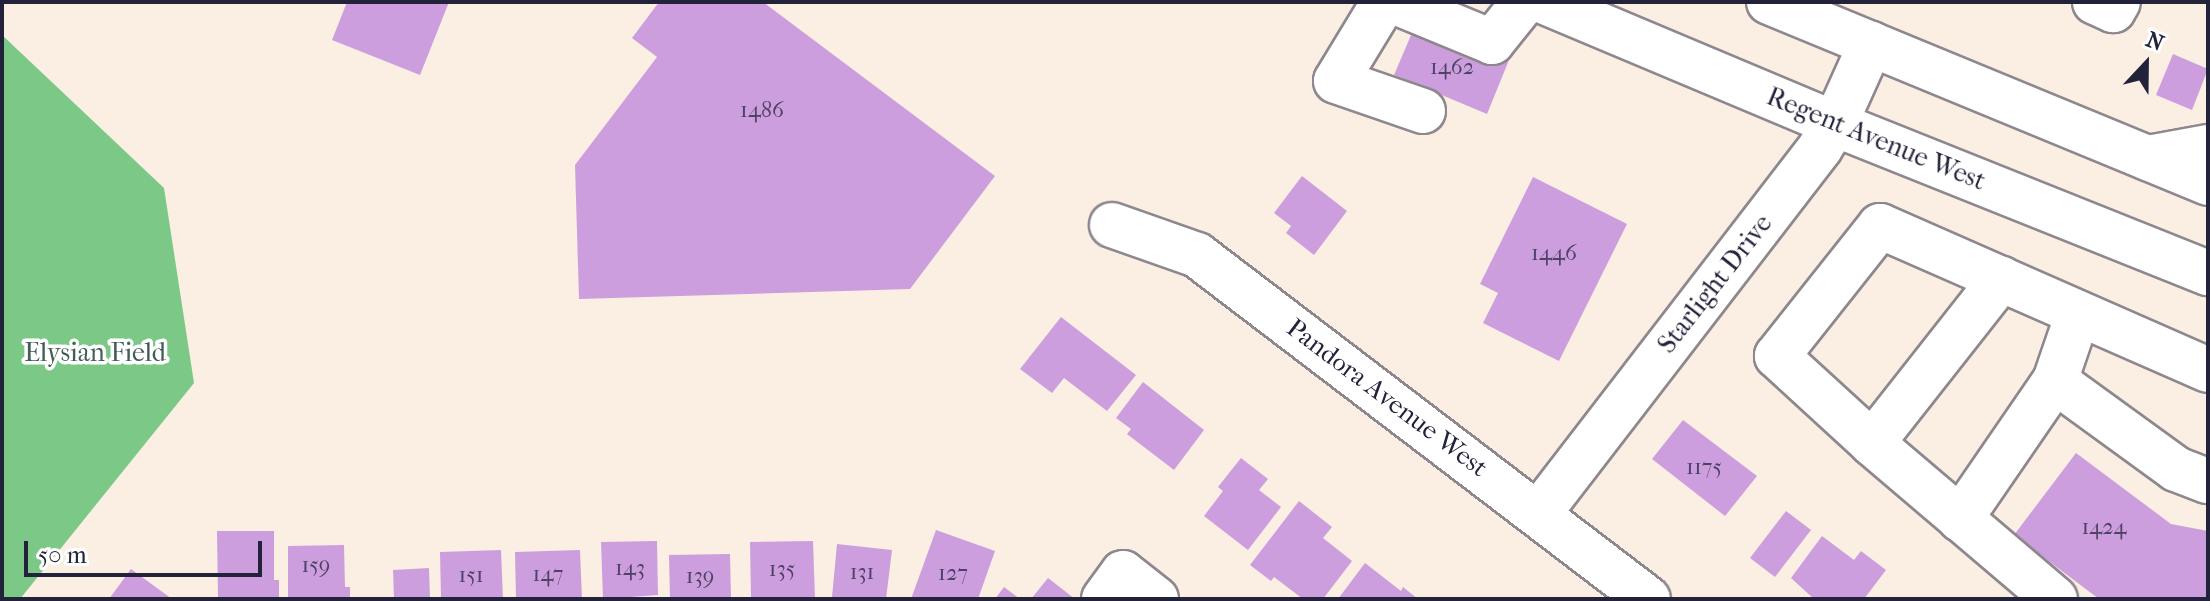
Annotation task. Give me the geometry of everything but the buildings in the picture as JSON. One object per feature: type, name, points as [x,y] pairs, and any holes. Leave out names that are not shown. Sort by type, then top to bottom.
[{"type":"street","points":[[1384,2],[1336,81],[1423,111]]},
{"type":"street","points":[[1395,2],[1492,42],[1524,2]]},
{"type":"street","name":"Regent Avenue West","points":[[1545,2],[1835,124],[2208,273]]},
{"type":"street","points":[[1769,2],[2208,183]]},
{"type":"street","points":[[2095,2],[2113,10],[2118,2]]},
{"type":"street","name":"Starlight Drive","points":[[1539,513],[1813,158],[1835,124],[1871,44]]},
{"type":"street","points":[[2148,158],[2208,147]]},
{"type":"street","name":"Pandora Avenue West","points":[[1112,225],[1197,255],[1648,599]]},
{"type":"street","points":[[2055,599],[1872,443],[1777,356],[1880,226],[2208,370]]},
{"type":"street","points":[[1872,443],[2001,279]]},
{"type":"street","points":[[1960,519],[2055,381],[2078,314]]},
{"type":"street","points":[[2055,381],[2176,469],[2208,481]]},
{"type":"street","points":[[1104,599],[1123,573],[1156,599]]},
{"type":"green space","name":"Elysian Field","points":[[2,35],[164,188],[194,383],[20,599],[2,599]]}]
